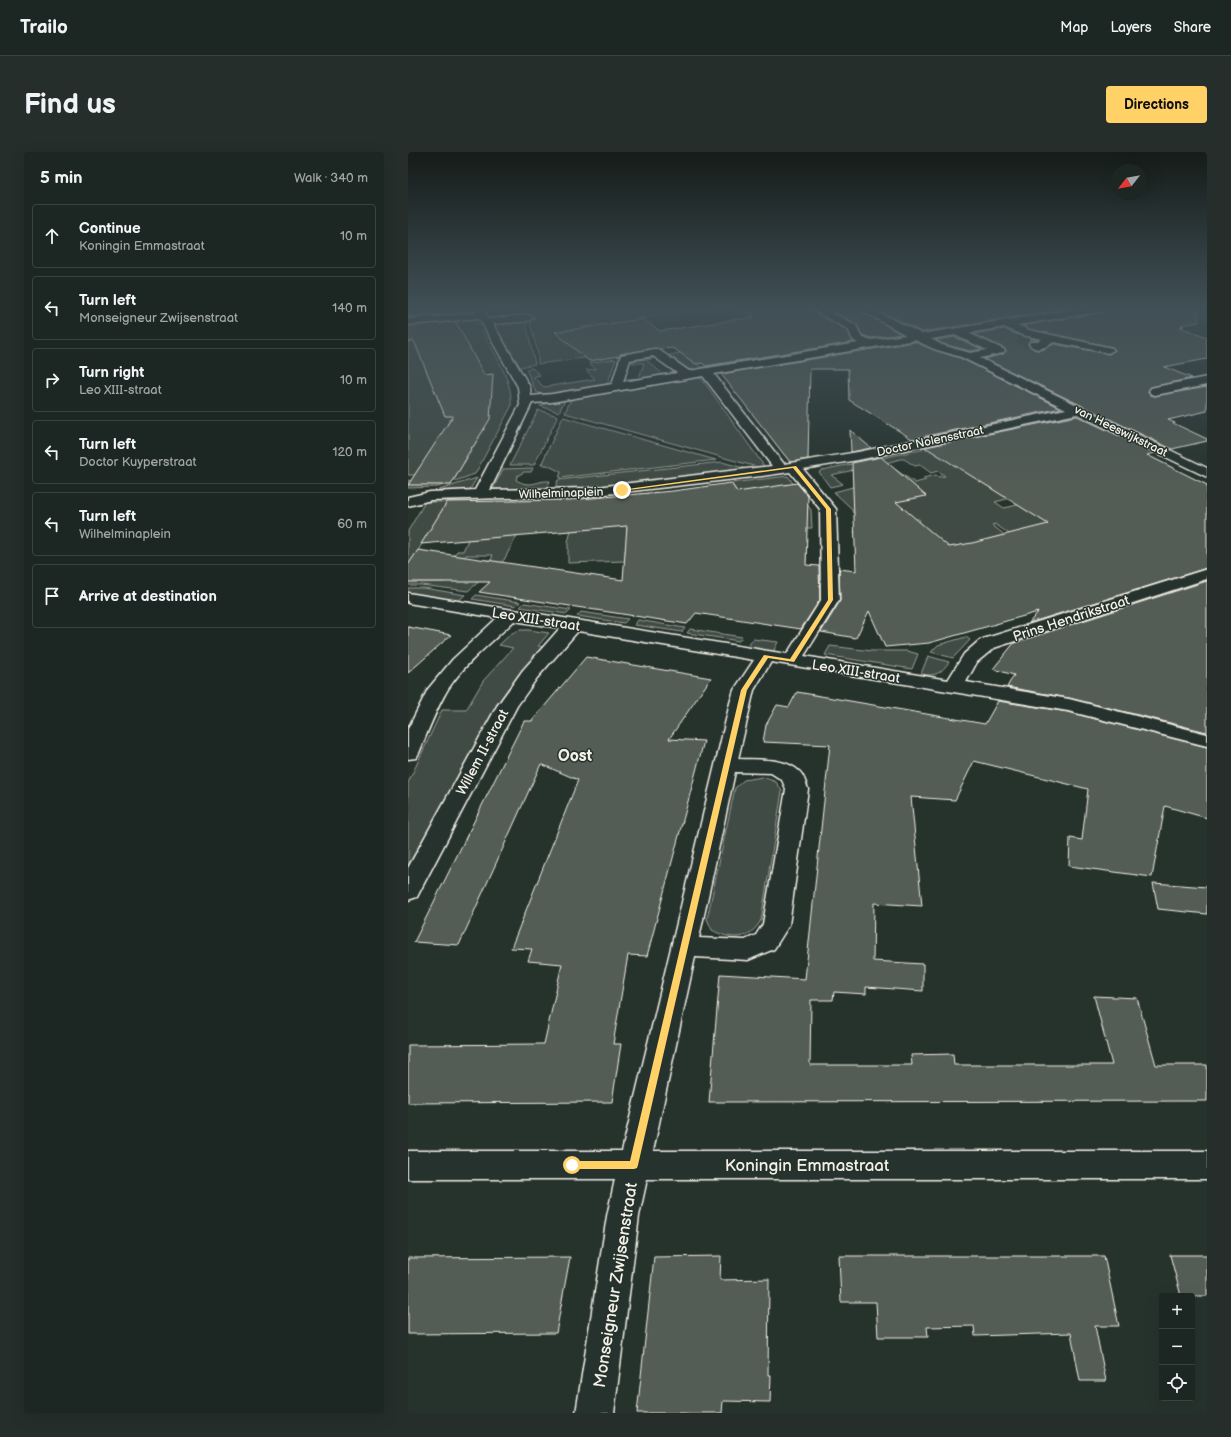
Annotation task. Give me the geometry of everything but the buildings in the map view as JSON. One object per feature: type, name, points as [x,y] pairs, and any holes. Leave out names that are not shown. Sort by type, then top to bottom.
[{"type":"street","points":[[480,495],[526,405],[524,387],[512,367]]},
{"type":"street","points":[[619,386],[616,383],[622,367]]},
{"type":"street","points":[[676,367],[687,375]]},
{"type":"street","points":[[526,400],[737,367]]},
{"type":"street","name":"van Heeswijkstraat","points":[[989,367],[1207,473]]},
{"type":"street","points":[[706,372],[788,468]]},
{"type":"street","points":[[1156,391],[1207,381]]},
{"type":"street","name":"Doctor Nolensstraat","points":[[788,468],[858,456],[1078,410]]},
{"type":"street","name":"Wilhelminaplein","points":[[410,501],[430,496],[596,492],[687,482],[788,468]]},
{"type":"street","name":"Monseigneur Zwijsenstraat","points":[[596,1413],[623,1216],[744,690],[779,659],[830,600],[828,509],[788,468]]},
{"type":"street","name":"Prins Hendrikstraat","points":[[954,686],[969,658],[974,652],[987,644],[1207,574]]},
{"type":"street","name":"Leo XIII-straat","points":[[408,598],[1077,707],[1207,740]]},
{"type":"street","points":[[408,753],[430,706],[444,682],[461,662],[510,615]]},
{"type":"street","name":"Willem II-straat","points":[[408,891],[507,706],[530,674],[573,625]]},
{"type":"street","points":[[684,947],[748,950],[765,942],[776,925],[797,789],[792,776],[775,767],[726,765]]},
{"type":"street","name":"Koningin Emmastraat","points":[[408,1165],[1207,1165]]},
{"type":"shaded area","points":[[408,367],[502,367],[509,385],[511,407],[475,474],[438,487],[408,488],[408,480],[412,481],[460,463],[464,463],[471,452],[464,451],[467,447],[473,447],[479,438],[471,419],[450,419],[447,425],[455,425],[423,468],[419,468],[415,475],[408,475]]},
{"type":"shaded area","points":[[593,367],[613,367],[607,385],[545,395],[536,392],[526,369],[532,368],[540,375],[533,377],[544,387],[595,379],[586,370],[596,369]]},
{"type":"shaded area","points":[[643,367],[654,367],[663,374],[677,373],[627,381],[625,380],[639,378]]},
{"type":"shaded area","points":[[685,367],[715,367],[691,371]]},
{"type":"shaded area","points":[[698,378],[702,379],[764,466],[757,467],[565,413],[571,399]]},
{"type":"shaded area","points":[[565,400],[559,412],[540,406],[545,404]]},
{"type":"shaded area","points":[[538,410],[558,416],[534,465],[510,465]]},
{"type":"shaded area","points":[[563,417],[716,460],[559,478],[561,472],[547,465],[541,465]]},
{"type":"shaded area","points":[[936,447],[1130,464],[1153,458],[1177,470],[1055,565],[855,536],[854,531],[879,532],[920,522],[919,519],[888,518],[887,513],[853,513],[851,508],[834,492],[860,485],[868,467],[831,475],[843,484],[830,487],[819,472],[822,470]],"holes":[[[904,459],[915,466],[920,465],[931,473],[938,471],[945,476],[939,477],[936,475],[923,478],[926,480],[915,483],[886,463]],[[1022,495],[1031,502],[1004,508],[995,502]],[[995,524],[1015,538],[993,545],[986,540],[1006,536],[992,525]]]},
{"type":"shaded area","points":[[722,462],[751,470],[625,485],[554,490],[558,480]]},
{"type":"shaded area","points":[[533,468],[531,472],[524,472],[517,476],[516,480],[526,484],[550,481],[546,490],[493,489],[503,469]]},
{"type":"shaded area","points":[[788,476],[811,510],[812,528],[807,528],[782,553],[806,553],[806,562],[761,562],[625,550],[625,561],[568,563],[568,542],[571,531],[520,530],[504,560],[468,591],[421,585],[408,585],[408,577],[417,582],[444,582],[419,564],[408,564],[408,531],[425,502],[564,501],[583,499],[584,509],[639,494],[657,492],[660,501],[738,493],[731,483]],"holes":[[[427,535],[468,540],[463,551],[457,551],[454,556],[415,556]],[[466,555],[493,555],[491,560],[463,560]]]},
{"type":"shaded area","points":[[477,478],[469,491],[432,492]]},
{"type":"shaded area","points":[[408,588],[424,588],[465,595],[458,601],[408,593]]},
{"type":"shaded area","points":[[476,595],[520,602],[516,606],[472,599]]},
{"type":"shaded area","points":[[524,603],[571,610],[567,614],[520,607]]},
{"type":"shaded area","points":[[581,612],[628,619],[624,623],[577,616]]},
{"type":"shaded area","points":[[638,620],[685,628],[682,632],[635,625]]},
{"type":"shaded area","points":[[690,629],[742,637],[739,641],[687,633]]},
{"type":"shaded area","points":[[520,630],[549,633],[538,646],[545,647],[509,687],[500,700],[408,866],[408,783],[442,710],[466,710],[483,681],[513,648],[499,645],[512,633]]},
{"type":"shaded area","points":[[966,637],[970,640],[953,658],[931,652],[938,645]]},
{"type":"shaded area","points":[[753,639],[778,642],[773,652],[747,648]]},
{"type":"shaded area","points":[[830,646],[872,651],[907,651],[918,654],[912,669],[825,655]]},
{"type":"shaded area","points":[[928,656],[949,662],[938,673],[931,675],[921,674]]},
{"type":"shaded area","points":[[763,777],[776,782],[782,791],[761,920],[751,932],[745,935],[739,937],[726,936],[712,930],[707,919],[735,788],[744,780]]},
{"type":"district","name":"Oost","points":[[575,755]]},
{"type":"route","points":[[572,1165],[634,1165],[744,690],[766,656],[792,661],[830,600],[828,509],[794,467],[622,490]]}]
